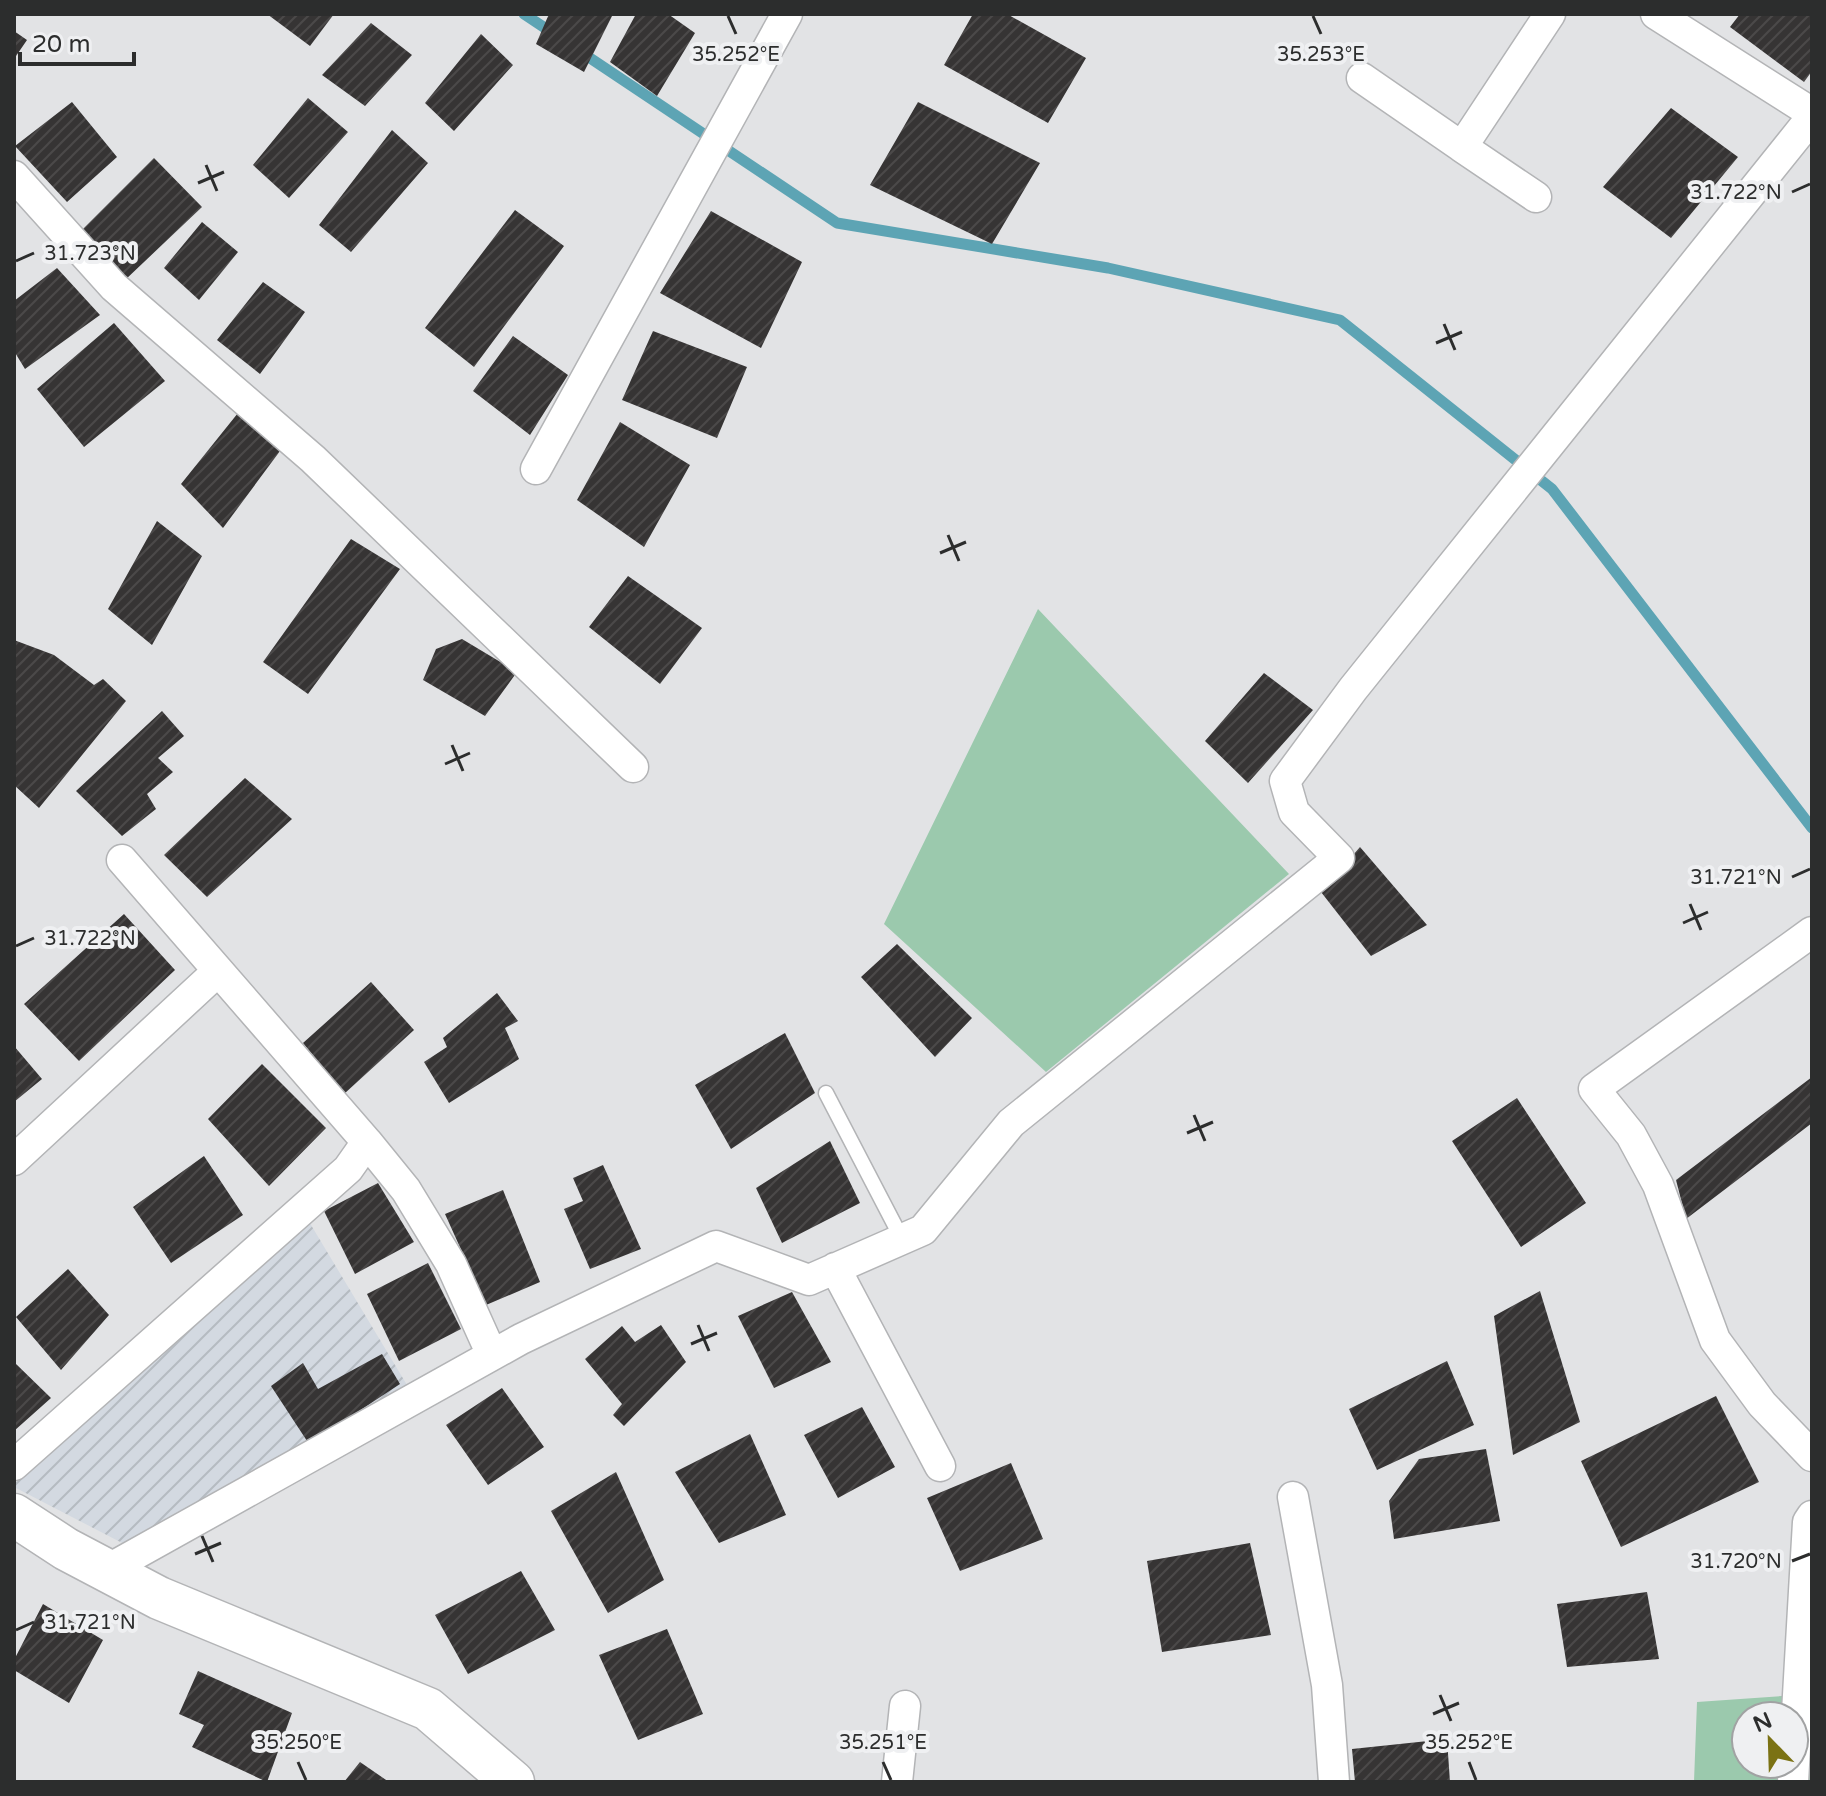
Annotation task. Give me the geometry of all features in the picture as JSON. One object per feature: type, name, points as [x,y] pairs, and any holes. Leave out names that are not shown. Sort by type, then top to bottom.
[{"type":"street","points":[[536,469],[787,14]]},
{"type":"street","points":[[1462,147],[1550,14]]},
{"type":"street","points":[[107,1570],[492,1355],[716,1246],[809,1280],[923,1230],[1011,1123],[1339,858],[1294,812],[1285,781],[1353,689],[1812,115],[1656,14]]},
{"type":"street","points":[[1362,78],[1536,197]]},
{"type":"street","points":[[14,176],[114,287],[313,459],[633,767]]},
{"type":"street","points":[[122,860],[406,1190],[451,1264],[492,1355]]},
{"type":"street","points":[[1812,932],[1594,1089],[1631,1135],[1658,1185],[1715,1340],[1762,1404],[1812,1456]]},
{"type":"street","points":[[14,1160],[218,971]]},
{"type":"street","points":[[14,1465],[348,1169],[367,1142]]},
{"type":"street","points":[[835,1268],[940,1466]]},
{"type":"street","points":[[1293,1497],[1327,1685],[1334,1782]]},
{"type":"street","points":[[14,1515],[66,1549],[159,1598],[428,1709],[513,1782]]},
{"type":"street","points":[[1793,1782],[1808,1522],[1812,1516]]},
{"type":"street","points":[[897,1782],[905,1706]]},
{"type":"lane","points":[[826,1093],[902,1239]]},
{"type":"shaded area","points":[[308,1220],[410,1390],[128,1546],[14,1487],[14,1484]]},
{"type":"green space","points":[[1038,609],[1289,874],[1046,1072],[884,924]]},
{"type":"green space","points":[[1812,1694],[1812,1782],[1694,1782],[1697,1702]]},
{"type":"building","points":[[267,14],[334,14],[310,46]]},
{"type":"building","points":[[549,14],[613,14],[584,72],[536,44]]},
{"type":"building","points":[[636,14],[668,14],[695,33],[657,96],[610,62]]},
{"type":"building","points":[[973,14],[1007,14],[1086,58],[1048,123],[944,65]]},
{"type":"building","points":[[1740,14],[1812,14],[1812,71],[1804,82],[1730,27]]},
{"type":"building","points":[[371,23],[412,55],[365,106],[322,75]]},
{"type":"building","points":[[14,31],[27,40],[14,59]]},
{"type":"building","points":[[481,34],[513,65],[454,131],[425,103]]},
{"type":"building","points":[[308,98],[348,132],[289,198],[253,165]]},
{"type":"building","points":[[72,102],[117,157],[67,202],[15,146]]},
{"type":"building","points":[[918,102],[1040,163],[992,244],[870,185]]},
{"type":"building","points":[[1671,108],[1738,157],[1671,238],[1603,187]]},
{"type":"building","points":[[392,130],[428,163],[351,252],[319,225]]},
{"type":"building","points":[[154,158],[202,207],[124,281],[79,233]]},
{"type":"building","points":[[515,210],[564,246],[474,367],[425,328]]},
{"type":"building","points":[[711,211],[802,262],[761,348],[660,293]]},
{"type":"building","points":[[202,222],[238,252],[199,300],[164,268]]},
{"type":"building","points":[[57,268],[100,315],[25,369],[14,351],[14,301]]},
{"type":"building","points":[[263,282],[305,312],[260,374],[217,340]]},
{"type":"building","points":[[114,323],[165,381],[84,447],[37,389]]},
{"type":"building","points":[[653,331],[747,367],[717,438],[622,400]]},
{"type":"building","points":[[513,336],[568,375],[530,435],[473,391]]},
{"type":"building","points":[[238,413],[280,451],[223,528],[181,484]]},
{"type":"building","points":[[620,422],[690,465],[644,547],[577,500]]},
{"type":"building","points":[[157,521],[202,556],[152,645],[108,609]]},
{"type":"building","points":[[351,539],[400,569],[308,694],[263,662]]},
{"type":"building","points":[[628,576],[702,628],[660,684],[589,627]]},
{"type":"building","points":[[462,639],[517,672],[485,716],[423,680],[436,649]]},
{"type":"building","points":[[14,640],[54,655],[94,685],[103,679],[126,701],[39,808],[14,785]]},
{"type":"building","points":[[1264,673],[1313,710],[1248,783],[1205,741]]},
{"type":"building","points":[[162,711],[184,736],[158,758],[173,772],[147,794],[156,809],[122,836],[76,791]]},
{"type":"building","points":[[245,778],[292,819],[207,897],[164,855]]},
{"type":"building","points":[[1360,847],[1427,925],[1371,956],[1321,892]]},
{"type":"building","points":[[124,914],[175,970],[79,1061],[24,1004]]},
{"type":"building","points":[[897,944],[972,1018],[935,1057],[861,977]]},
{"type":"building","points":[[371,982],[414,1030],[344,1094],[303,1043]]},
{"type":"building","points":[[497,993],[518,1021],[505,1028],[519,1059],[449,1103],[424,1062],[447,1047],[443,1038]]},
{"type":"building","points":[[785,1033],[815,1093],[731,1149],[695,1085]]},
{"type":"building","points":[[14,1046],[42,1079],[14,1102]]},
{"type":"building","points":[[262,1064],[326,1128],[269,1186],[208,1119]]},
{"type":"building","points":[[1812,1077],[1812,1123],[1686,1219],[1676,1180]]},
{"type":"building","points":[[1517,1098],[1586,1203],[1521,1247],[1452,1141]]},
{"type":"building","points":[[830,1141],[860,1203],[782,1243],[756,1188]]},
{"type":"building","points":[[204,1156],[243,1215],[171,1263],[133,1207]]},
{"type":"building","points":[[603,1165],[641,1249],[590,1269],[564,1209],[583,1201],[573,1178]]},
{"type":"building","points":[[378,1183],[414,1242],[355,1274],[324,1211]]},
{"type":"building","points":[[503,1190],[540,1282],[486,1305],[445,1214]]},
{"type":"building","points":[[428,1263],[461,1329],[399,1361],[367,1294]]},
{"type":"building","points":[[68,1269],[109,1315],[61,1370],[16,1317]]},
{"type":"building","points":[[1540,1291],[1580,1422],[1513,1455],[1494,1316]]},
{"type":"building","points":[[792,1292],[831,1362],[774,1388],[738,1316]]},
{"type":"building","points":[[661,1325],[686,1362],[624,1426],[613,1415],[622,1404],[585,1359],[622,1326],[635,1342]]},
{"type":"building","points":[[382,1354],[400,1384],[309,1444],[271,1386],[303,1363],[318,1389]]},
{"type":"building","points":[[1447,1361],[1474,1425],[1377,1470],[1349,1409]]},
{"type":"building","points":[[14,1362],[51,1398],[14,1431]]},
{"type":"building","points":[[502,1388],[544,1447],[488,1485],[446,1425]]},
{"type":"building","points":[[1716,1396],[1759,1482],[1621,1547],[1581,1461]]},
{"type":"building","points":[[862,1407],[895,1467],[838,1498],[804,1435]]},
{"type":"building","points":[[750,1434],[786,1515],[719,1543],[675,1472]]},
{"type":"building","points":[[1486,1449],[1500,1521],[1394,1539],[1389,1501],[1419,1459]]},
{"type":"building","points":[[1011,1463],[1043,1539],[960,1571],[927,1498]]},
{"type":"building","points":[[616,1472],[664,1580],[608,1613],[551,1511]]},
{"type":"building","points":[[1250,1543],[1271,1635],[1162,1652],[1147,1561]]},
{"type":"building","points":[[521,1571],[555,1630],[468,1674],[435,1615]]},
{"type":"building","points":[[1647,1592],[1659,1659],[1567,1667],[1557,1604]]},
{"type":"building","points":[[43,1604],[103,1640],[69,1703],[14,1670],[14,1660]]},
{"type":"building","points":[[667,1629],[703,1714],[638,1740],[599,1655]]},
{"type":"building","points":[[198,1671],[292,1713],[267,1782],[192,1747],[204,1725],[179,1714]]},
{"type":"building","points":[[1447,1739],[1450,1782],[1355,1782],[1352,1749]]},
{"type":"building","points":[[360,1762],[389,1782],[344,1782]]},
{"type":"waterway","points":[[524,14],[554,34]]},
{"type":"waterway","points":[[578,50],[837,223],[1108,268],[1340,320],[1552,489],[1812,828]]}]
